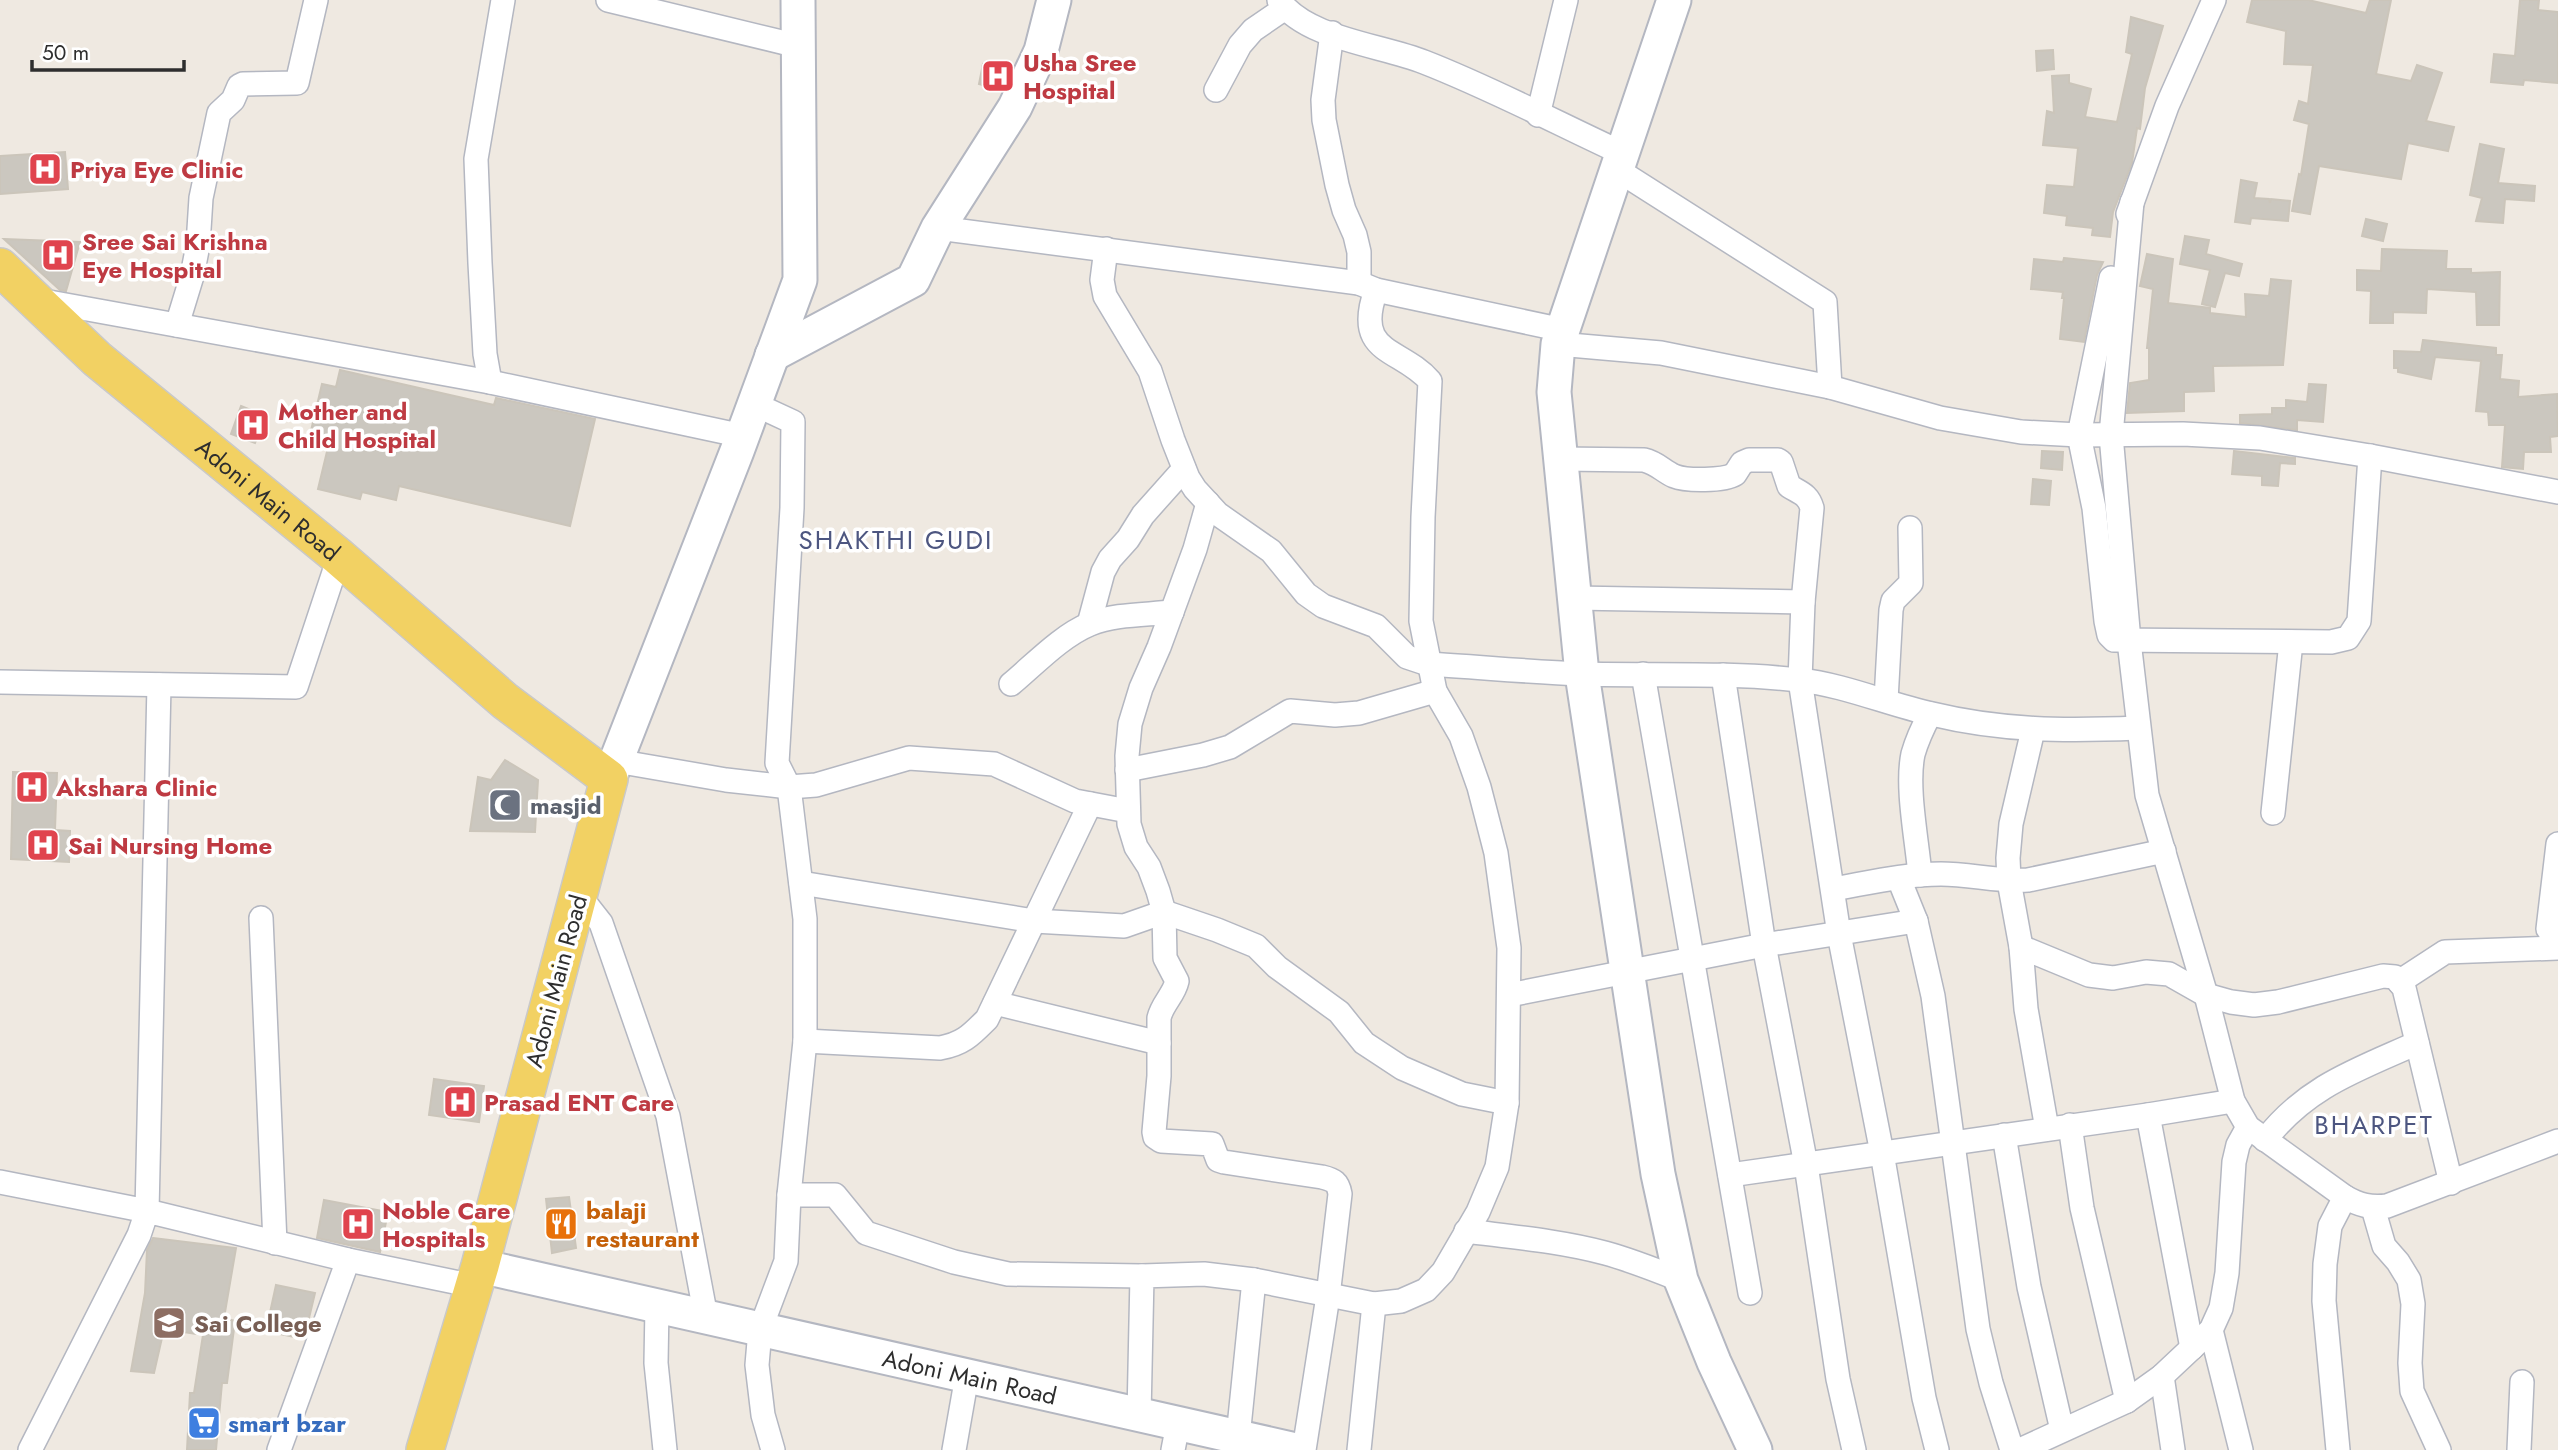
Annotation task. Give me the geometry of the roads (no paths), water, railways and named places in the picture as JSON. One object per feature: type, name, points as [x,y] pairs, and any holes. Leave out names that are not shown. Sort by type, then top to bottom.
[{"type":"main road","name":"Adoni Main Road","points":[[0,267],[97,359],[339,557],[505,701],[613,770],[477,1276]]},
{"type":"main road","points":[[425,1450],[477,1276]]},
{"type":"street","points":[[177,325],[192,276],[198,245],[201,198],[219,113],[233,100],[239,86],[243,84],[297,83],[316,0]]},
{"type":"street","points":[[490,382],[485,354],[476,159],[503,0]]},
{"type":"street","points":[[608,0],[798,46]]},
{"type":"street","points":[[798,0],[800,280],[743,436],[613,770],[789,787],[816,785],[909,758],[993,764],[1075,801],[1128,811]]},
{"type":"street","points":[[772,355],[913,280],[938,228],[1015,107],[1041,51],[1054,0]]},
{"type":"street","points":[[1538,115],[1566,0]]},
{"type":"street","points":[[1674,0],[1560,337],[1554,391],[1582,674],[1658,1174],[1681,1280],[1714,1362],[1755,1450]]},
{"type":"street","points":[[2214,0],[2167,106],[2120,239],[2079,435],[2094,508],[2109,635],[2114,640],[2129,641],[2331,642],[2348,638],[2358,621],[2370,456]]},
{"type":"street","points":[[1216,90],[1240,45],[1282,4],[1306,24],[1424,62],[1538,115],[1620,162],[1825,302],[1830,387]]},
{"type":"street","points":[[789,1195],[835,1195],[866,1233],[967,1265],[1008,1274],[1204,1274],[1254,1280],[1374,1304],[1401,1301],[1426,1290],[1443,1272],[1478,1212],[1497,1167],[1507,1103],[1509,948],[1496,853],[1479,787],[1461,736],[1435,691],[1421,621],[1430,381],[1423,373],[1385,351],[1376,339],[1369,321],[1370,306],[1356,235],[1344,210],[1337,185],[1325,120],[1323,100],[1332,33]]},
{"type":"street","points":[[2132,202],[2111,435],[2137,728],[2147,795],[2206,995],[2233,1101],[2257,1133],[2344,1197],[2359,1205],[2373,1208],[2387,1206],[2451,1183],[2558,1141]]},
{"type":"street","points":[[938,228],[1367,287],[1560,337],[1661,353],[1830,387],[1940,418],[2021,432],[2260,438],[2558,492]]},
{"type":"street","points":[[1106,249],[1102,280],[1105,296],[1150,371],[1188,478],[1218,514],[1271,551],[1306,594],[1323,606],[1376,626],[1407,656],[1428,664],[1582,674],[1723,675],[1800,680],[1977,724],[2033,730],[2137,728]]},
{"type":"street","points":[[33,299],[490,382],[743,436]]},
{"type":"street","points":[[754,404],[793,422],[792,508],[777,762],[789,787],[805,919],[804,1041],[789,1195],[786,1261],[760,1329],[757,1365],[759,1388],[773,1450]]},
{"type":"street","points":[[1560,459],[1644,460],[1653,462],[1673,476],[1720,479],[1735,474],[1742,463],[1749,460],[1777,460],[1781,462],[1788,486],[1805,494],[1812,508],[1803,602],[1800,680],[1839,934],[1882,1153],[1924,1398],[1937,1450]]},
{"type":"street","points":[[1090,624],[1110,559],[1128,539],[1143,515],[1184,468]]},
{"type":"street","points":[[1208,503],[1195,549],[1141,688],[1130,724],[1128,811],[1133,836],[1154,879],[1164,912],[1165,958],[1177,981],[1172,995],[1161,1010],[1159,1076],[1153,1124],[1155,1137],[1161,1141],[1212,1144],[1216,1155],[1224,1162],[1322,1177],[1334,1180],[1338,1185],[1340,1194],[1328,1296],[1304,1450]]},
{"type":"street","points":[[1886,700],[1891,610],[1893,601],[1911,583],[1910,528]]},
{"type":"street","points":[[0,682],[296,687],[339,557]]},
{"type":"street","points":[[1574,598],[1803,602]]},
{"type":"street","points":[[1011,684],[1065,639],[1090,624],[1113,618],[1172,612]]},
{"type":"street","points":[[2273,813],[2291,642]]},
{"type":"street","points":[[1643,674],[1750,1293]]},
{"type":"street","points":[[1723,675],[1764,945],[1807,1164],[1838,1380],[1854,1450]]},
{"type":"street","points":[[30,1450],[139,1236],[147,1211],[159,685]]},
{"type":"street","points":[[1127,769],[1203,755],[1230,747],[1290,711],[1335,715],[1359,713],[1435,691]]},
{"type":"street","points":[[1930,714],[1913,757],[1910,877],[1916,921],[1933,996],[1978,1329],[1990,1383],[2012,1450]]},
{"type":"street","points":[[2033,730],[2011,824],[2009,881],[2021,947],[2026,1009],[2084,1220],[2127,1401]]},
{"type":"street","points":[[804,1041],[940,1048],[957,1045],[987,1019],[1090,804]]},
{"type":"street","points":[[2558,844],[2548,929],[2558,941]]},
{"type":"street","points":[[1833,889],[1945,874],[2009,881],[2028,880],[2164,851]]},
{"type":"street","points":[[801,883],[1034,921],[1124,926],[1164,912],[1255,946],[1277,967],[1339,1012],[1364,1043],[1402,1068],[1438,1086],[1507,1103]]},
{"type":"street","points":[[579,895],[601,923],[668,1116],[706,1317]]},
{"type":"street","points":[[261,918],[275,1243]]},
{"type":"street","points":[[1508,996],[1764,945],[1916,921]]},
{"type":"street","points":[[2021,947],[2089,975],[2113,978],[2146,972],[2169,974],[2206,995],[2253,1005],[2278,1002],[2383,976],[2395,977],[2404,988],[2451,1183]]},
{"type":"street","points":[[2399,982],[2445,952],[2558,948]]},
{"type":"street","points":[[995,1003],[1159,1043]]},
{"type":"street","points":[[2020,1450],[2127,1401],[2162,1376],[2211,1330],[2221,1308],[2227,1273],[2234,1162],[2238,1145],[2342,1077],[2417,1043]]},
{"type":"street","points":[[1730,1175],[2233,1101]]},
{"type":"street","points":[[2148,1115],[2192,1349]]},
{"type":"street","points":[[2004,1135],[2029,1287],[2062,1430]]},
{"type":"street","points":[[0,1182],[147,1211],[348,1260],[477,1276]]},
{"type":"street","points":[[2338,1450],[2324,1301],[2330,1226],[2344,1197]]},
{"type":"street","points":[[2373,1208],[2377,1230],[2384,1246],[2409,1280],[2413,1304],[2410,1363],[2412,1391],[2439,1450]]},
{"type":"street","points":[[1466,1231],[1560,1243],[1592,1250],[1636,1262],[1681,1280]]},
{"type":"street","points":[[279,1450],[348,1260]]},
{"type":"street","name":"Adoni Main Road","points":[[477,1276],[657,1306],[1139,1415],[1176,1437],[1238,1437],[1296,1450]]},
{"type":"street","points":[[1139,1415],[1142,1276]]},
{"type":"street","points":[[1238,1437],[1254,1280]]},
{"type":"street","points":[[1359,1450],[1374,1304]]},
{"type":"street","points":[[657,1306],[656,1363],[665,1450]]},
{"type":"street","points":[[2211,1330],[2241,1450]]},
{"type":"street","points":[[954,1450],[967,1376]]},
{"type":"street","points":[[2162,1376],[2173,1450]]},
{"type":"street","points":[[2518,1450],[2522,1382]]},
{"type":"place","name":"Usha Sree Hospital","points":[[998,76]]},
{"type":"place","name":"Priya Eye Clinic","points":[[45,169]]},
{"type":"place","name":"Sree Sai Krishna Eye Hospital","points":[[58,255]]},
{"type":"place","name":"Mother and Child Hospital","points":[[253,425]]},
{"type":"place","name":"Akshara Clinic","points":[[32,787]]},
{"type":"place","name":"masjid","points":[[505,805]]},
{"type":"place","name":"Sai Nursing Home","points":[[43,845]]},
{"type":"place","name":"Prasad ENT Care","points":[[460,1102]]},
{"type":"place","name":"Noble Care Hospitals","points":[[358,1224]]},
{"type":"place","name":"balaji restaurant","points":[[561,1224]]},
{"type":"place","name":"Sai College","points":[[169,1323]]},
{"type":"place","name":"smart bzar","points":[[204,1423]]},
{"type":"district","name":"SHAKTHI GUDI","points":[[896,540]]},
{"type":"district","name":"BHARPET","points":[[2374,1125]]}]
